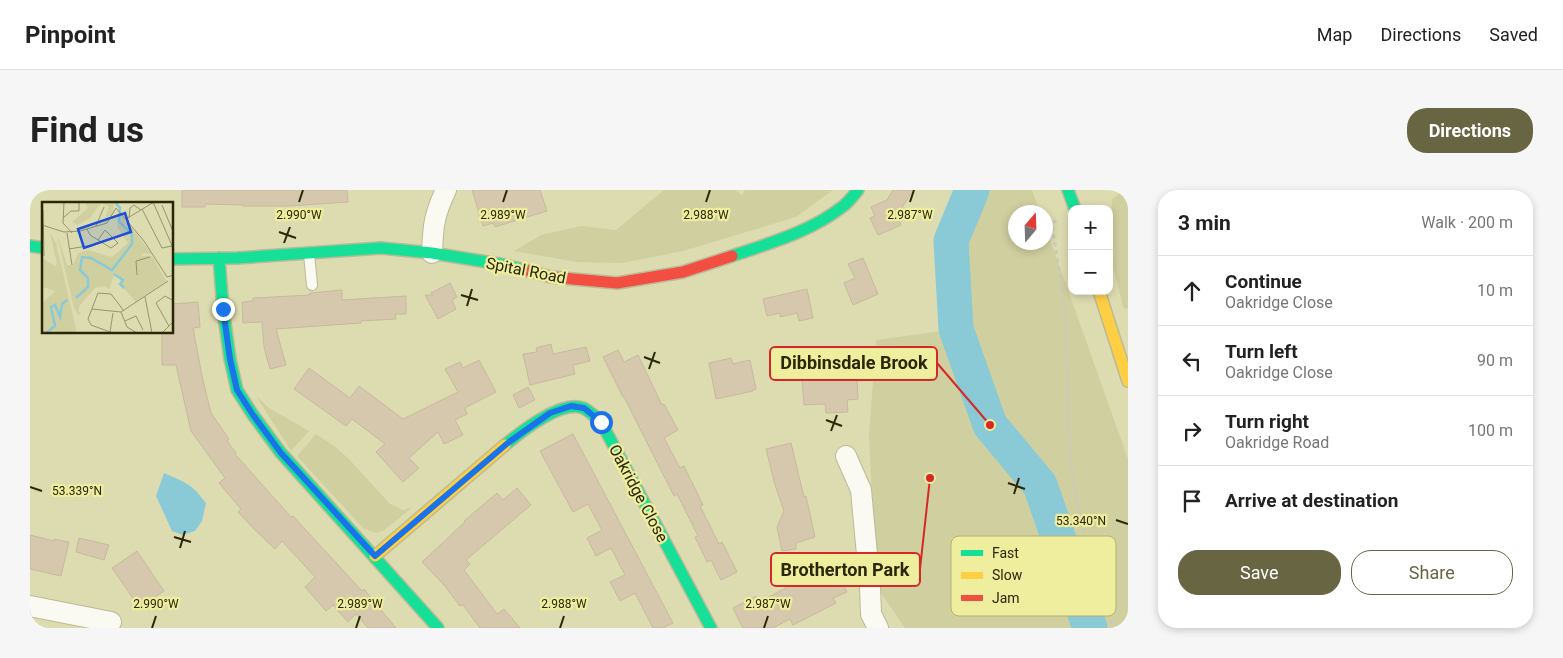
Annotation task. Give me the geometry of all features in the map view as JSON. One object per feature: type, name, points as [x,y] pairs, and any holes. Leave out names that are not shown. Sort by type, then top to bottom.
[{"type":"street","points":[[432,253],[433,226],[438,206],[446,190]]},
{"type":"street","name":"Spital Road","points":[[174,259],[381,248],[432,253],[500,264],[551,277],[617,283],[683,272],[796,234],[832,215],[844,206],[858,190]]},
{"type":"street","points":[[219,258],[223,309],[230,359],[237,390],[281,453],[438,628]]},
{"type":"street","points":[[1102,295],[1121,337],[1128,381]]},
{"type":"street","name":"Oakridge Close","points":[[375,556],[509,442],[550,413],[571,406],[584,408],[601,422],[711,628]]},
{"type":"street","points":[[846,456],[861,490],[870,587],[870,614],[878,628]]},
{"type":"street","points":[[30,606],[111,622]]},
{"type":"lane","points":[[309,253],[312,285]]},
{"type":"path","points":[[1072,199],[1052,225],[1065,308],[1070,459],[1085,536]]},
{"type":"path","points":[[1110,616],[1114,628]]},
{"type":"green space","points":[[664,190],[735,190],[742,195],[745,190],[833,190],[796,217],[683,251],[622,263],[577,262],[514,251],[541,235],[581,226],[616,230]]},
{"type":"green space","points":[[972,190],[1032,190],[1037,205],[1008,205],[1008,250],[1053,250],[1053,248],[1068,290],[1068,295],[1070,295],[1128,459],[1128,628],[905,628],[876,586],[869,435],[876,340],[956,329],[951,241]]},
{"type":"green space","points":[[1128,190],[1128,308],[1124,309],[1113,268],[1112,199]]},
{"type":"green space","points":[[256,396],[269,408],[309,431],[291,451]]},
{"type":"green space","points":[[316,434],[348,458],[390,504],[403,510],[413,507],[383,531],[375,533],[363,528],[297,456]]},
{"type":"water","points":[[164,473],[188,484],[206,503],[202,521],[195,531],[183,535],[172,531],[156,496]]},
{"type":"building","points":[[182,190],[347,190],[348,202],[289,206],[205,204],[205,207],[182,207]]},
{"type":"building","points":[[472,190],[540,190],[547,211],[495,227],[493,223],[483,226]]},
{"type":"building","points":[[893,190],[913,190],[897,216],[901,225],[878,235],[870,218],[875,216],[871,207],[887,200]]},
{"type":"building","points":[[863,258],[878,294],[853,305],[844,283],[855,278],[848,264]]},
{"type":"building","points":[[450,283],[457,297],[452,300],[456,309],[438,319],[425,295],[433,295],[431,293]]},
{"type":"building","points":[[807,289],[813,318],[799,321],[797,313],[780,317],[780,313],[767,316],[763,299]]},
{"type":"building","points":[[342,290],[342,300],[406,296],[406,314],[395,314],[396,319],[276,329],[286,365],[270,369],[264,347],[262,322],[243,323],[242,302],[253,301],[253,298],[310,295],[310,293]]},
{"type":"building","points":[[198,302],[200,327],[193,328],[211,413],[229,439],[227,441],[235,454],[291,517],[293,516],[362,591],[364,589],[396,628],[368,628],[356,614],[348,622],[333,605],[326,611],[305,587],[315,577],[282,541],[275,549],[238,512],[241,509],[219,483],[225,478],[191,431],[176,365],[162,365],[162,334],[174,334],[174,304]]},
{"type":"building","points":[[551,344],[553,354],[586,347],[590,361],[573,365],[575,374],[530,385],[523,354],[537,352],[536,348]]},
{"type":"building","points":[[618,350],[624,362],[638,355],[662,405],[664,404],[678,430],[664,438],[680,468],[684,466],[703,505],[700,506],[719,544],[722,542],[737,572],[721,580],[711,560],[707,562],[695,537],[698,536],[677,494],[674,496],[603,357]]},
{"type":"building","points":[[731,358],[733,364],[750,360],[756,389],[716,399],[709,363]]},
{"type":"building","points":[[479,360],[496,392],[465,408],[467,414],[455,420],[463,435],[444,444],[438,432],[409,458],[419,468],[403,482],[376,452],[385,444],[352,419],[346,426],[294,389],[309,368],[350,398],[359,386],[403,419],[458,392],[445,369],[460,362],[463,368]]},
{"type":"building","points":[[857,376],[858,399],[847,400],[848,412],[826,413],[825,404],[804,405],[802,379]]},
{"type":"building","points":[[528,387],[535,400],[519,408],[513,395]]},
{"type":"building","points":[[573,434],[673,623],[663,628],[653,628],[635,593],[620,601],[610,582],[625,575],[611,548],[596,556],[587,538],[602,530],[588,504],[573,512],[540,451]]},
{"type":"building","points":[[791,443],[815,537],[796,543],[796,549],[782,551],[777,527],[784,511],[766,449]]},
{"type":"building","points":[[517,488],[531,505],[466,560],[470,564],[464,570],[497,614],[504,609],[520,628],[480,628],[463,605],[460,606],[444,585],[422,562],[464,521],[497,493],[503,500]]},
{"type":"building","points":[[30,535],[54,541],[54,539],[69,542],[61,576],[30,569]]},
{"type":"building","points":[[79,538],[109,545],[104,560],[76,552]]},
{"type":"building","points":[[137,551],[164,591],[139,607],[112,568]]},
{"type":"building","points":[[835,568],[847,592],[833,598],[836,603],[793,625],[790,619],[773,628],[743,628],[733,608],[756,596],[759,602],[799,581],[801,585]]},
{"type":"waterway","points":[[972,190],[951,241],[956,329],[990,425],[1040,485],[1058,536]]},
{"type":"waterway","points":[[1086,616],[1090,628]]},
{"type":"traffic: fast","points":[[732,256],[789,236],[817,223],[844,205],[858,190]]},
{"type":"traffic: fast","points":[[1068,190],[1074,205]]},
{"type":"traffic: fast","points":[[30,246],[42,248]]},
{"type":"traffic: fast","points":[[174,259],[237,258],[381,248],[432,253],[500,264],[529,271]]},
{"type":"traffic: fast","points":[[219,258],[223,309],[230,359],[237,390],[281,453],[438,628]]},
{"type":"traffic: fast","points":[[505,445],[521,432],[553,412],[574,407],[588,410],[601,422],[711,628]]},
{"type":"traffic: slow","points":[[1100,295],[1128,381]]},
{"type":"traffic: slow","points":[[375,556],[505,445]]},
{"type":"traffic: jam","points":[[529,271],[551,277],[617,283],[683,272],[732,256]]},
{"type":"place","name":"Dibbinsdale Brook","points":[[990,425]]},
{"type":"place","name":"Brotherton Park","points":[[930,478]]},
{"type":"route","points":[[223,309],[230,359],[237,390],[281,453],[375,556],[509,442],[550,413],[571,406],[584,408],[601,422]]}]
